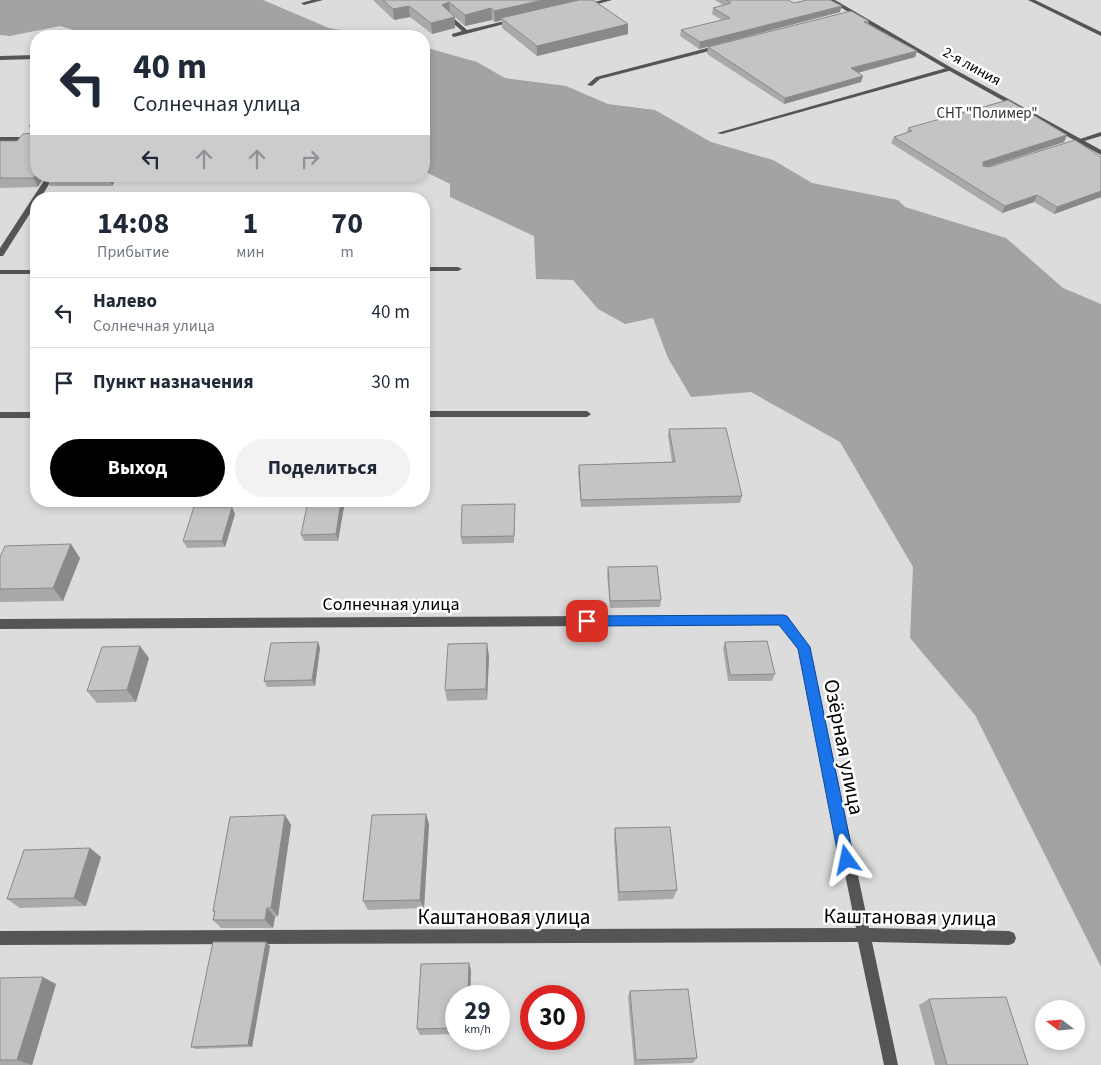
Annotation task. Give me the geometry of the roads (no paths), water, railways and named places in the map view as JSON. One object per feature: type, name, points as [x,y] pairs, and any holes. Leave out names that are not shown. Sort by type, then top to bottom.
[{"type":"street","points":[[304,3],[320,0]]},
{"type":"street","points":[[581,6],[609,0]]},
{"type":"street","name":"2-я линия","points":[[831,0],[1101,153]]},
{"type":"street","points":[[1031,0],[1101,34]]},
{"type":"street","points":[[844,15],[853,13]]},
{"type":"street","points":[[448,16],[466,32]]},
{"type":"street","points":[[454,35],[524,19]]},
{"type":"street","points":[[590,85],[598,78],[730,44]]},
{"type":"street","points":[[0,58],[30,58]]},
{"type":"street","points":[[720,133],[950,69]]},
{"type":"street","points":[[1062,146],[1101,134]]},
{"type":"street","points":[[0,139],[30,139]]},
{"type":"street","points":[[0,254],[30,208]]},
{"type":"street","points":[[0,240],[9,240]]},
{"type":"street","points":[[430,270],[458,269]]},
{"type":"street","points":[[0,272],[30,272]]},
{"type":"street","points":[[430,414],[587,414]]},
{"type":"street","points":[[0,415],[30,415]]},
{"type":"street","name":"Солнечная улица","points":[[0,624],[783,620]]},
{"type":"street","name":"Озёрная улица","points":[[783,620],[804,647],[891,1065]]},
{"type":"street","name":"Каштановая улица","points":[[0,938],[863,935],[1008,938]]},
{"type":"park label","name":"СНТ \"Полимер\"","points":[[987,113]]}]
